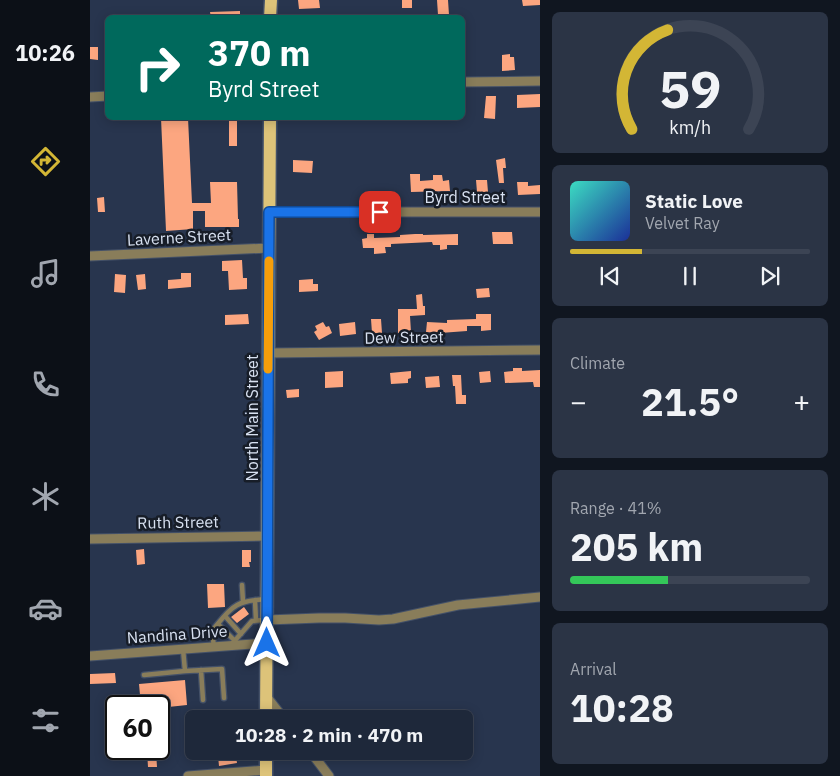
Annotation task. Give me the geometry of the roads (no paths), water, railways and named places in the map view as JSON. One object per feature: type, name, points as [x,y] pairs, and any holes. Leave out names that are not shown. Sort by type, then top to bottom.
[{"type":"main road","points":[[270,15],[271,0]]},
{"type":"main road","name":"North Main Street","points":[[266,710],[267,643],[261,621],[261,600],[267,536],[270,120]]},
{"type":"main road","points":[[266,760],[266,773]]},
{"type":"street","points":[[465,82],[540,81]]},
{"type":"street","points":[[90,97],[105,96]]},
{"type":"street","name":"Byrd Street","points":[[269,212],[540,212]]},
{"type":"street","name":"Laverne Street","points":[[90,256],[269,248]]},
{"type":"street","name":"Dew Street","points":[[268,353],[540,350]]},
{"type":"street","name":"Ruth Street","points":[[90,539],[267,536]]},
{"type":"street","points":[[261,621],[336,618],[386,619],[458,605],[540,597]]},
{"type":"street","name":"Nandina Drive","points":[[90,656],[214,647],[233,643],[267,643]]},
{"type":"street","points":[[266,696],[277,710]]},
{"type":"street","points":[[317,760],[329,776]]},
{"type":"street","points":[[188,776],[266,773]]},
{"type":"lane","points":[[242,584],[244,602]]},
{"type":"lane","points":[[214,647],[212,631],[224,616],[235,606],[244,602],[261,600]]},
{"type":"lane","points":[[224,616],[241,634]]},
{"type":"lane","points":[[218,624],[233,643],[252,621],[261,621]]},
{"type":"lane","points":[[183,649],[185,671]]},
{"type":"lane","points":[[144,675],[222,669],[224,698]]},
{"type":"lane","points":[[201,670],[203,700]]}]
